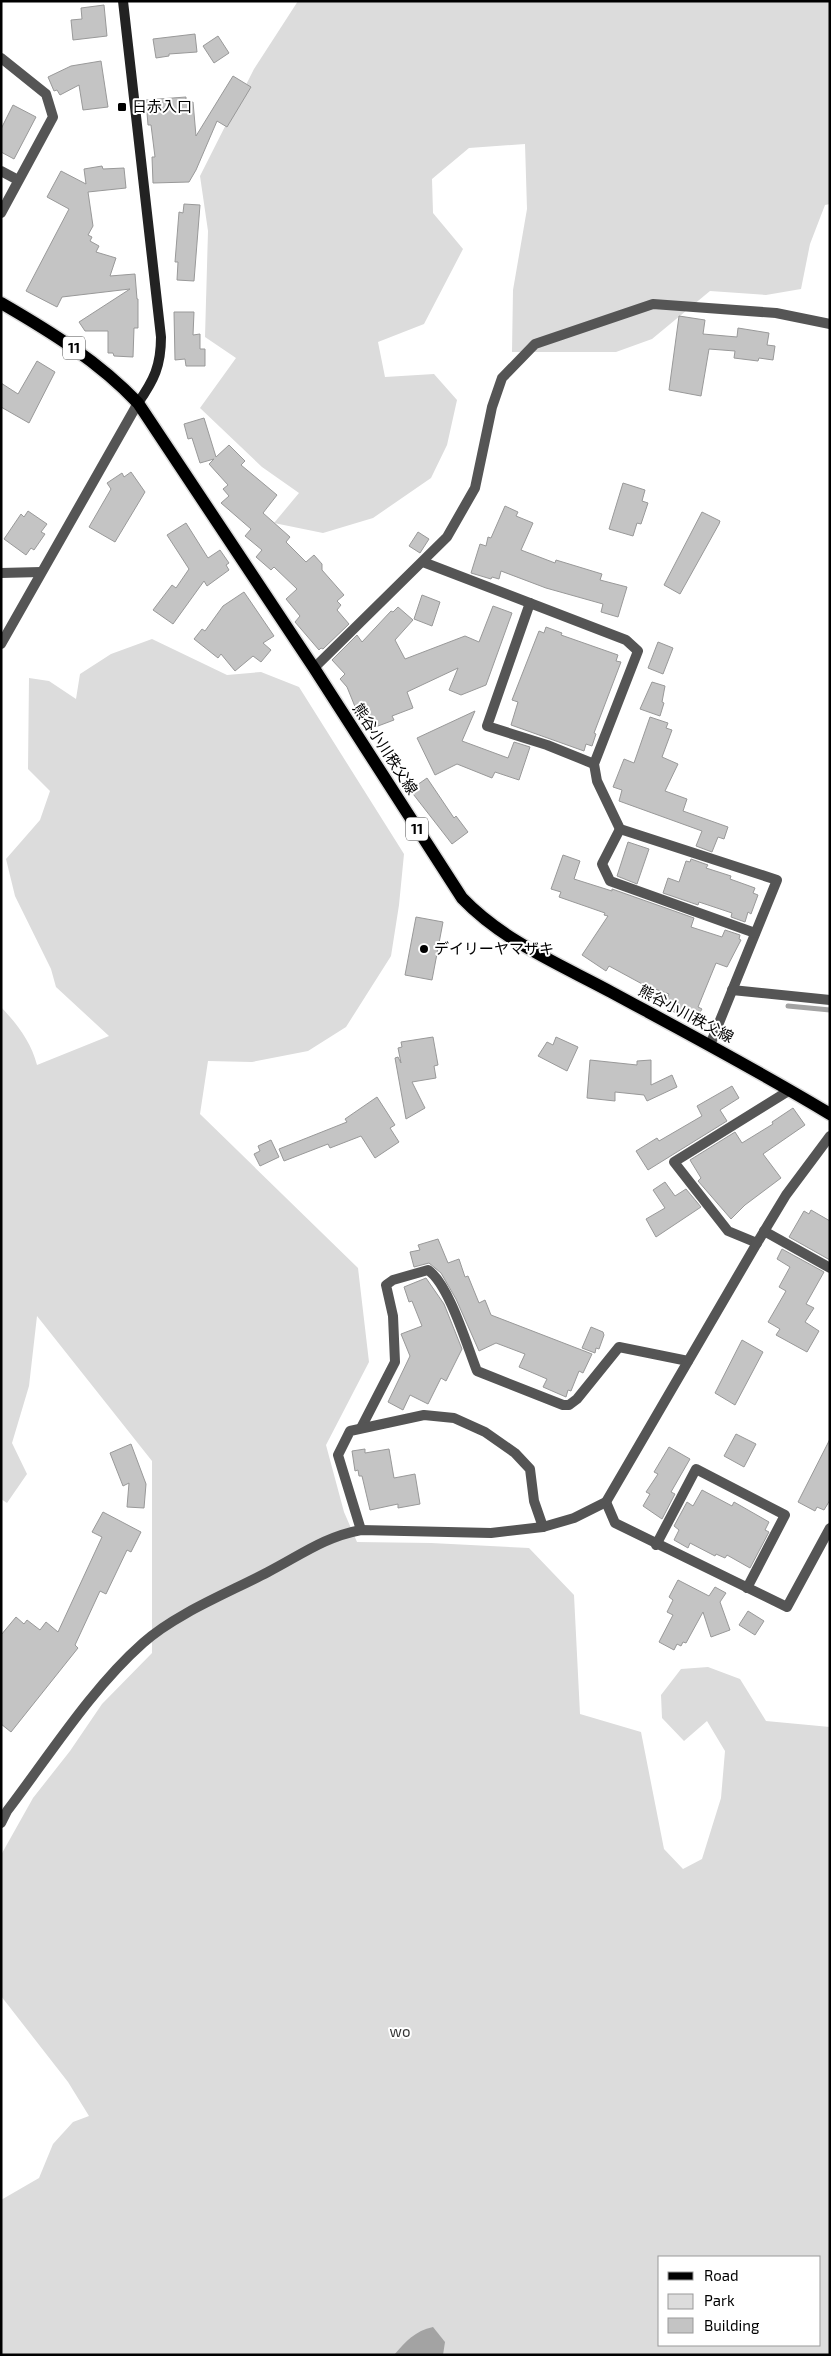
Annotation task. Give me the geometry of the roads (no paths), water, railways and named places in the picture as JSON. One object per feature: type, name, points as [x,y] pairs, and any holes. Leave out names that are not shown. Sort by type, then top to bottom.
[{"type":"main road","name":"熊谷小川秩父線","points":[[1,304],[83,354],[116,381],[138,403],[314,668],[462,898],[478,915],[518,942],[710,1045],[830,1114]]},
{"type":"street","points":[[1,644],[138,403],[154,381],[161,357],[161,337],[123,1]]},
{"type":"street","points":[[1,58],[46,94],[53,117],[1,213]]},
{"type":"street","points":[[1,171],[18,180]]},
{"type":"street","points":[[314,668],[447,537],[475,488],[492,407],[502,378],[535,344],[653,304],[776,313],[830,324]]},
{"type":"street","points":[[423,562],[626,640],[638,651],[594,764],[597,781],[620,828],[777,880],[710,1045]]},
{"type":"street","points":[[1,573],[41,572]]},
{"type":"street","points":[[530,604],[487,726],[548,745],[594,764]]},
{"type":"street","points":[[620,828],[602,864],[610,880],[755,934]]},
{"type":"street","points":[[732,990],[830,1000]]},
{"type":"street","points":[[757,1243],[728,1231],[674,1162],[790,1090]]},
{"type":"street","points":[[1,1823],[7,1811],[105,1682],[144,1642],[183,1616],[276,1568],[305,1550],[340,1534],[361,1530],[491,1533],[543,1527],[574,1518],[606,1502],[786,1195],[830,1136]]},
{"type":"street","points":[[764,1231],[830,1268]]},
{"type":"street","points":[[362,1428],[395,1362],[392,1316],[386,1285],[393,1280],[428,1270],[436,1275],[446,1294],[477,1371],[563,1405],[569,1405],[577,1399],[620,1347],[688,1361]]},
{"type":"street","points":[[361,1530],[338,1455],[350,1431],[424,1415],[454,1418],[485,1432],[515,1453],[530,1469],[534,1501],[543,1527]]},
{"type":"street","points":[[656,1544],[696,1469],[785,1515],[747,1588]]},
{"type":"street","points":[[606,1502],[615,1523],[787,1607],[830,1528]]},
{"type":"waterway","points":[[788,1006],[830,1010]]},
{"type":"place","name":"日赤入口","points":[[122,107]]},
{"type":"place","name":"デイリーヤマザキ","points":[[424,949]]},
{"type":"park label","name":"wo","points":[[400,2032]]}]
